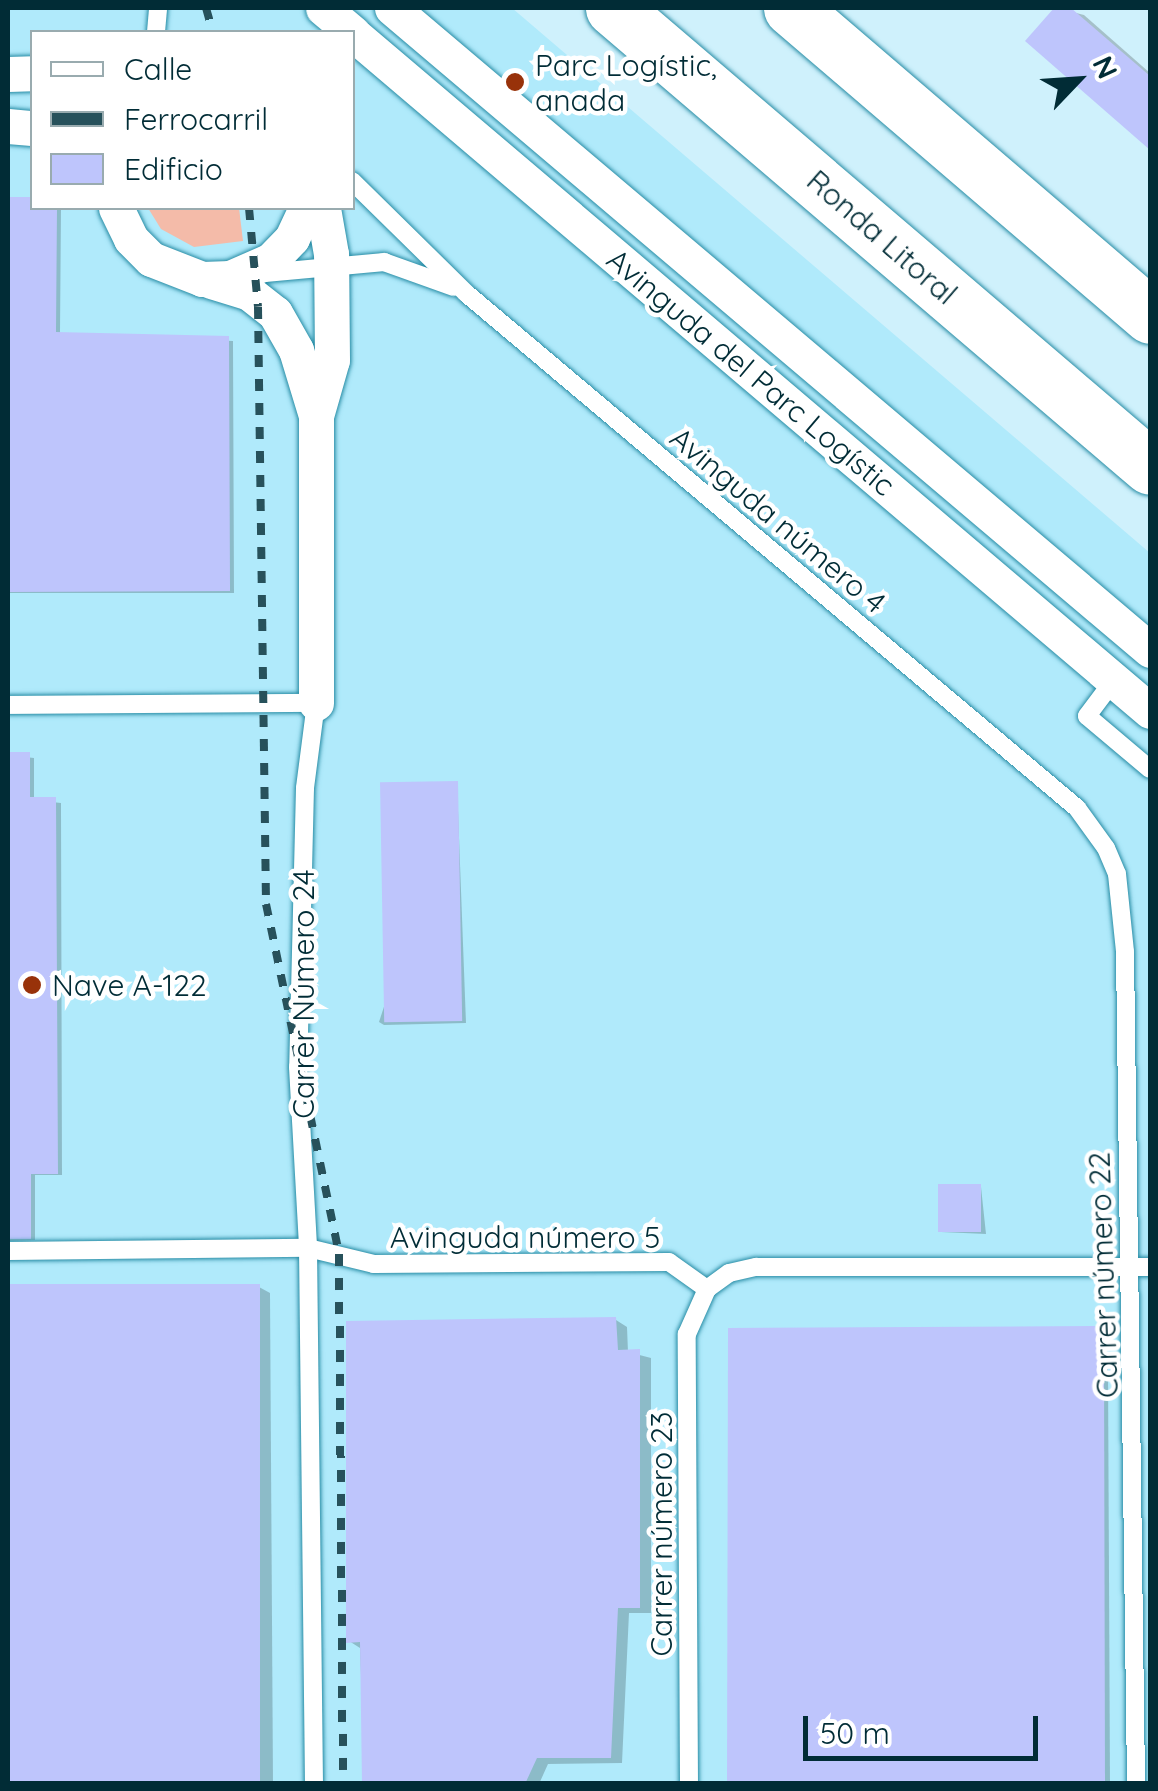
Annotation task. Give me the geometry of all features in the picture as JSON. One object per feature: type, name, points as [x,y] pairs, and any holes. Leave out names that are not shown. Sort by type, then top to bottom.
[{"type":"highway","name":"Ronda Litoral","points":[[613,8],[1150,467]]},
{"type":"highway","points":[[791,8],[1150,316]]},
{"type":"street","name":"Avinguda del Parc Logístic","points":[[323,8],[349,30]]},
{"type":"street","name":"Avinguda del Parc Logístic","points":[[392,8],[1150,650]]},
{"type":"street","name":"Avinguda del Parc Logístic","points":[[355,36],[1150,711]]},
{"type":"street","points":[[116,210],[150,259],[216,278],[248,292],[275,312],[296,350],[316,416]]},
{"type":"street","points":[[216,278],[271,260],[292,238],[305,210]]},
{"type":"street","name":"Carrer Número 24","points":[[316,702],[316,416],[332,360],[331,266],[323,210]]},
{"type":"lane","name":"Avinguda número 4","points":[[355,184],[468,294],[1054,788]]},
{"type":"lane","name":"Avinguda número 4","points":[[216,278],[331,266],[406,265],[468,294]]},
{"type":"lane","points":[[1114,680],[1087,716],[1150,769]]},
{"type":"lane","points":[[8,704],[316,702]]},
{"type":"lane","name":"Carrer Número 24","points":[[314,1784],[308,1248],[298,1068],[305,788],[316,702]]},
{"type":"lane","name":"Carrer número 22","points":[[1054,788],[1106,848],[1123,909],[1141,1267],[1136,1784]]},
{"type":"lane","name":"Avinguda número 5","points":[[8,1251],[308,1248],[374,1264],[670,1262],[707,1289]]},
{"type":"lane","points":[[707,1289],[729,1272],[756,1267],[1141,1267]]},
{"type":"lane","name":"Carrer número 23","points":[[690,1784],[687,1334],[707,1289]]},
{"type":"shaded area","points":[[8,8],[512,8],[1150,553],[1150,1783],[8,1784]]},
{"type":"shaded area","points":[[149,210],[239,210],[243,241],[194,247],[161,229]]},
{"type":"building","points":[[1054,8],[1071,8],[1150,76],[1150,150],[1025,41]]},
{"type":"building","points":[[8,197],[30,197],[30,210],[57,210],[56,332],[229,336],[230,591],[8,592]]},
{"type":"building","name":"Nave A-122","points":[[8,752],[30,752],[30,797],[56,797],[58,1174],[31,1174],[31,1239],[8,1239]]},
{"type":"building","points":[[458,781],[462,1021],[384,1022],[380,782]]},
{"type":"building","points":[[938,1184],[981,1184],[981,1232],[938,1232]]},
{"type":"building","points":[[8,1284],[260,1284],[260,1784],[8,1784]]},
{"type":"building","points":[[616,1317],[618,1350],[640,1349],[640,1608],[618,1608],[611,1758],[537,1758],[525,1784],[362,1784],[360,1642],[346,1643],[346,1321]]},
{"type":"building","points":[[1095,1326],[1104,1355],[1105,1784],[727,1784],[728,1328]]},
{"type":"railway","points":[[206,8],[212,30]]},
{"type":"railway","points":[[249,210],[258,307],[266,904],[339,1254],[343,1784]]},
{"type":"place","name":"Parc Logístic, anada","points":[[515,82]]},
{"type":"place","name":"Nave A-122","points":[[32,985]]}]
